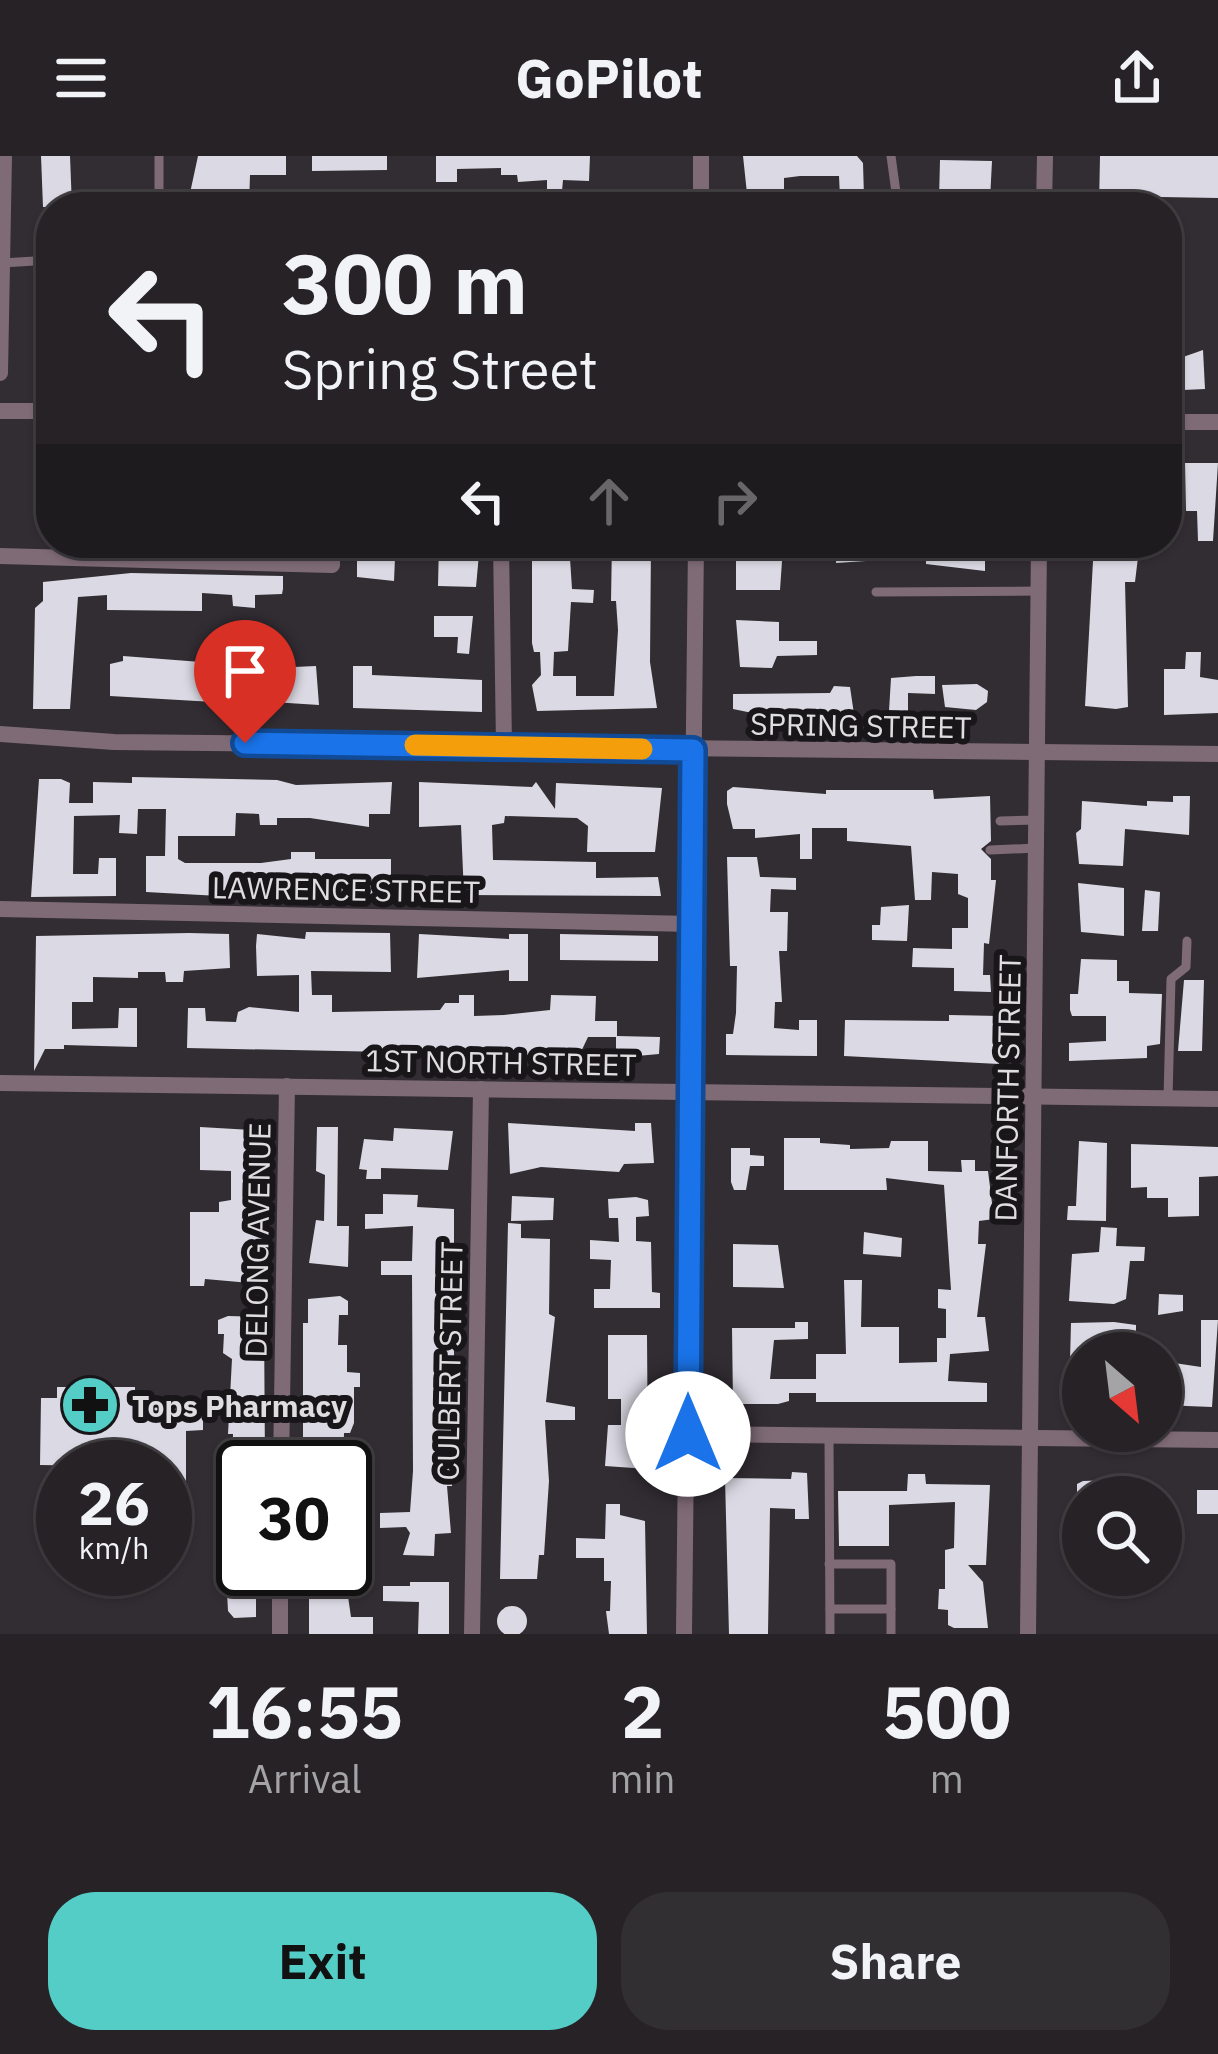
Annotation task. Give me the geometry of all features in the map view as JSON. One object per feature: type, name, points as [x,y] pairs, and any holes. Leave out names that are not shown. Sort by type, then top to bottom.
[{"type":"street","points":[[0,373],[4,156]]},
{"type":"street","points":[[701,156],[701,192]]},
{"type":"street","points":[[1044,192],[1045,156]]},
{"type":"street","points":[[0,411],[36,411]]},
{"type":"street","points":[[1182,422],[1218,422]]},
{"type":"street","points":[[0,556],[36,557]]},
{"type":"street","points":[[66,558],[332,566],[332,558]]},
{"type":"street","points":[[501,558],[504,746]]},
{"type":"street","points":[[683,1634],[696,558]]},
{"type":"street","name":"DANFORTH STREET","points":[[1028,1634],[1039,558]]},
{"type":"street","name":"SPRING STREET","points":[[0,734],[114,742],[1218,754]]},
{"type":"street","name":"LAWRENCE STREET","points":[[0,909],[691,924]]},
{"type":"street","name":"1ST NORTH STREET","points":[[0,1083],[1218,1100]]},
{"type":"street","name":"DELONG AVENUE","points":[[281,1440],[287,1086]]},
{"type":"street","name":"CULBERT STREET","points":[[472,1634],[481,1089]]},
{"type":"street","points":[[688,1434],[1218,1440]]},
{"type":"street","points":[[280,1596],[280,1634]]},
{"type":"lane","points":[[159,156],[159,192]]},
{"type":"lane","points":[[891,156],[896,192]]},
{"type":"lane","points":[[2,263],[36,261]]},
{"type":"lane","points":[[876,592],[1039,591]]},
{"type":"lane","points":[[1000,821],[1037,820]]},
{"type":"lane","points":[[990,850],[1037,848]]},
{"type":"lane","points":[[1168,1099],[1171,979],[1186,967],[1186,941]]},
{"type":"lane","points":[[829,1435],[830,1634]]},
{"type":"lane","points":[[829,1564],[892,1564],[891,1634]]},
{"type":"lane","points":[[830,1610],[891,1609]]},
{"type":"building","points":[[41,156],[70,156],[71,192],[42,192]]},
{"type":"building","points":[[198,156],[286,156],[286,175],[250,175],[249,192],[190,192]]},
{"type":"building","points":[[312,156],[387,156],[387,170],[312,171]]},
{"type":"building","points":[[436,156],[590,156],[589,181],[563,180],[562,191],[547,190],[547,180],[518,182],[517,175],[501,175],[501,168],[457,169],[457,182],[436,182]]},
{"type":"building","points":[[743,156],[857,156],[863,163],[864,192],[840,192],[839,176],[800,176],[784,178],[784,192],[747,192]]},
{"type":"building","points":[[1100,156],[1218,156],[1218,198],[1182,197],[1182,192],[1099,192]]},
{"type":"building","points":[[940,160],[992,161],[990,192],[939,192]]},
{"type":"building","points":[[1203,350],[1205,389],[1183,390],[1183,357]]},
{"type":"building","points":[[1185,463],[1218,463],[1213,541],[1198,541],[1197,511],[1186,511]]},
{"type":"building","points":[[357,558],[395,558],[394,581],[357,577]]},
{"type":"building","points":[[439,558],[479,558],[476,587],[438,586]]},
{"type":"building","points":[[532,558],[570,558],[572,589],[594,590],[593,603],[571,602],[568,651],[554,652],[553,676],[576,676],[576,696],[614,696],[618,630],[616,601],[611,601],[612,558],[651,558],[650,662],[657,708],[537,711],[532,685],[541,675],[540,652],[534,652]]},
{"type":"building","points":[[736,558],[800,558],[782,561],[780,590],[736,590]]},
{"type":"building","points":[[836,558],[911,558],[836,563]]},
{"type":"building","points":[[926,558],[985,558],[985,571],[926,564]]},
{"type":"building","points":[[1093,558],[1138,558],[1135,582],[1125,582],[1128,707],[1085,706]]},
{"type":"building","points":[[131,573],[283,576],[283,589],[282,594],[255,595],[255,608],[233,606],[232,595],[202,593],[202,611],[107,610],[107,595],[78,597],[70,709],[33,709],[35,608],[43,601],[43,582]]},
{"type":"building","points":[[434,616],[473,616],[469,654],[457,653],[458,637],[434,637]]},
{"type":"building","points":[[736,620],[779,622],[779,641],[817,641],[817,655],[777,656],[772,668],[740,667]]},
{"type":"building","points":[[1186,652],[1201,652],[1200,677],[1218,680],[1218,713],[1164,715],[1164,669],[1185,669]]},
{"type":"building","points":[[123,656],[214,663],[214,702],[110,696],[110,664],[123,661]]},
{"type":"building","points":[[294,660],[294,667],[316,666],[319,705],[257,701],[254,669],[283,669]]},
{"type":"building","points":[[353,666],[372,666],[372,675],[482,680],[482,712],[353,708]]},
{"type":"building","points":[[935,676],[935,694],[908,693],[908,711],[889,711],[891,678]]},
{"type":"building","points":[[977,684],[988,691],[987,702],[976,710],[945,707],[942,685]]},
{"type":"building","points":[[834,686],[850,687],[854,714],[788,709],[762,715],[733,709],[733,694],[830,693]]},
{"type":"building","points":[[132,777],[277,780],[296,785],[392,782],[390,814],[369,814],[369,827],[310,818],[277,818],[277,825],[260,825],[259,814],[236,813],[235,836],[178,836],[178,859],[185,863],[261,863],[291,859],[291,852],[315,852],[315,859],[391,859],[391,894],[368,894],[368,899],[277,894],[277,899],[146,892],[146,856],[165,856],[166,809],[138,809],[137,834],[119,833],[120,815],[74,816],[73,874],[98,874],[99,858],[116,858],[116,896],[31,897],[39,779],[70,783],[69,803],[93,803],[93,782],[132,783]]},
{"type":"building","points":[[419,782],[532,787],[536,782],[555,809],[556,783],[662,788],[655,852],[587,852],[588,826],[577,818],[505,816],[504,823],[492,825],[493,860],[596,862],[596,878],[658,877],[661,896],[464,895],[461,825],[419,827]]},
{"type":"building","points":[[733,787],[826,794],[826,790],[933,790],[934,799],[990,796],[991,841],[981,849],[991,859],[991,880],[996,880],[989,944],[984,943],[983,975],[990,975],[991,992],[954,991],[954,968],[912,967],[913,948],[952,949],[952,928],[968,928],[968,898],[958,894],[958,874],[932,872],[931,900],[915,900],[911,846],[847,841],[847,828],[812,828],[812,859],[800,859],[800,834],[755,838],[755,829],[733,829],[727,791]]},
{"type":"building","points":[[1173,796],[1190,796],[1189,835],[1125,829],[1123,866],[1079,864],[1076,833],[1081,829],[1082,801],[1147,806],[1147,801],[1173,802]]},
{"type":"building","points":[[727,857],[757,857],[760,877],[796,878],[796,890],[771,889],[770,912],[788,912],[787,951],[779,951],[782,1002],[775,1002],[774,1028],[799,1030],[799,1020],[817,1020],[817,1056],[726,1055],[726,1034],[733,1034],[736,1013],[737,966],[730,966]]},
{"type":"building","points":[[1078,883],[1124,888],[1124,936],[1081,932]]},
{"type":"building","points":[[1145,890],[1160,892],[1158,931],[1142,931]]},
{"type":"building","points":[[909,905],[907,941],[872,940],[872,925],[880,925],[881,907]]},
{"type":"building","points":[[306,932],[390,933],[391,972],[311,971],[312,995],[332,995],[332,1012],[440,1010],[445,1003],[459,1003],[459,995],[474,995],[474,1016],[504,1015],[550,1010],[551,995],[596,996],[595,1021],[617,1021],[617,1036],[660,1037],[659,1054],[626,1057],[616,1049],[616,1037],[588,1037],[579,1056],[187,1048],[188,1008],[205,1008],[206,1021],[236,1022],[238,1012],[249,1007],[299,1012],[299,975],[257,976],[257,934],[305,939]]},
{"type":"building","points":[[229,934],[230,968],[184,971],[183,982],[166,982],[165,972],[138,972],[138,978],[93,977],[93,1002],[72,1002],[72,1029],[118,1028],[119,1008],[137,1008],[137,1047],[45,1049],[34,1071],[36,936]]},
{"type":"building","points":[[419,934],[509,939],[509,934],[528,934],[528,981],[509,981],[509,970],[417,978]]},
{"type":"building","points":[[560,934],[658,936],[658,961],[560,960]]},
{"type":"building","points":[[1081,959],[1117,960],[1117,981],[1129,981],[1129,993],[1162,994],[1160,1044],[1147,1046],[1147,1058],[1069,1061],[1069,1043],[1106,1041],[1106,1016],[1072,1016],[1070,1010],[1070,994],[1078,994]]},
{"type":"building","points":[[1184,980],[1204,980],[1202,1051],[1178,1051]]},
{"type":"building","points":[[949,1015],[1000,1016],[999,1064],[844,1056],[845,1020],[949,1021]]},
{"type":"building","points":[[508,1123],[635,1131],[635,1123],[651,1123],[654,1163],[624,1164],[619,1172],[541,1167],[510,1174]]},
{"type":"building","points":[[200,1127],[267,1131],[266,1157],[254,1171],[255,1201],[264,1197],[262,1284],[205,1279],[204,1286],[190,1286],[190,1212],[219,1212],[219,1202],[231,1200],[231,1171],[200,1170]]},
{"type":"building","points":[[317,1127],[338,1127],[337,1226],[349,1226],[348,1267],[309,1263],[316,1220],[324,1221],[325,1175],[316,1171]]},
{"type":"building","points":[[394,1128],[453,1131],[448,1170],[381,1168],[381,1179],[366,1179],[367,1170],[359,1169],[364,1139],[393,1141]]},
{"type":"building","points":[[784,1138],[820,1138],[820,1143],[850,1145],[850,1149],[889,1148],[891,1141],[928,1141],[928,1171],[962,1172],[961,1160],[975,1160],[975,1171],[988,1171],[994,1219],[979,1221],[978,1244],[986,1244],[977,1317],[985,1317],[989,1351],[950,1354],[948,1381],[987,1383],[987,1402],[816,1402],[816,1393],[789,1393],[789,1401],[778,1404],[733,1404],[732,1328],[795,1328],[795,1322],[808,1322],[808,1339],[774,1340],[770,1379],[816,1379],[816,1354],[846,1354],[844,1280],[862,1280],[861,1327],[899,1327],[899,1363],[937,1362],[937,1338],[946,1338],[946,1309],[938,1308],[938,1289],[951,1290],[944,1185],[886,1178],[887,1190],[784,1190]]},
{"type":"building","points":[[1079,1141],[1107,1143],[1106,1221],[1067,1220],[1068,1206],[1076,1206]]},
{"type":"building","points":[[1131,1144],[1218,1147],[1218,1176],[1199,1177],[1199,1216],[1168,1217],[1168,1198],[1147,1198],[1147,1187],[1131,1188]]},
{"type":"building","points":[[731,1148],[750,1148],[750,1155],[764,1156],[764,1166],[750,1166],[746,1190],[734,1190],[731,1182]]},
{"type":"building","points":[[383,1194],[418,1195],[417,1207],[454,1209],[454,1442],[452,1486],[447,1486],[451,1533],[435,1534],[434,1556],[403,1555],[410,1533],[406,1527],[380,1528],[380,1513],[410,1512],[413,1471],[412,1275],[381,1275],[381,1261],[412,1261],[413,1226],[365,1229],[365,1214],[383,1214]]},
{"type":"building","points":[[512,1196],[554,1198],[553,1220],[511,1221]]},
{"type":"building","points":[[608,1199],[648,1200],[649,1216],[636,1217],[636,1241],[651,1242],[652,1292],[660,1293],[660,1308],[594,1308],[594,1289],[610,1289],[611,1260],[590,1259],[590,1240],[619,1242],[618,1218],[609,1218]]},
{"type":"building","points":[[508,1223],[521,1224],[521,1238],[550,1239],[549,1314],[555,1317],[546,1402],[575,1407],[575,1420],[545,1420],[549,1481],[544,1555],[539,1555],[537,1579],[500,1579]]},
{"type":"building","points":[[1101,1227],[1117,1228],[1116,1246],[1145,1247],[1144,1261],[1130,1261],[1126,1299],[1114,1304],[1069,1301],[1072,1254],[1099,1252]]},
{"type":"building","points":[[864,1232],[902,1238],[901,1257],[863,1254]]},
{"type":"building","points":[[733,1244],[778,1245],[784,1288],[733,1287]]},
{"type":"building","points":[[1159,1294],[1183,1295],[1183,1311],[1158,1315]]},
{"type":"building","points":[[340,1296],[348,1301],[348,1315],[339,1315],[338,1345],[347,1345],[347,1372],[360,1373],[360,1387],[354,1387],[354,1423],[344,1440],[303,1440],[303,1323],[308,1323],[308,1299]]},
{"type":"building","points":[[264,1317],[265,1440],[233,1440],[233,1434],[228,1434],[232,1359],[223,1353],[224,1334],[218,1334],[218,1320]]},
{"type":"building","points":[[1201,1320],[1218,1320],[1212,1407],[1182,1406],[1182,1364],[1201,1367]]},
{"type":"building","points":[[1071,1323],[1136,1325],[1136,1332],[1071,1332]]},
{"type":"building","points":[[608,1335],[647,1335],[648,1469],[605,1466],[608,1425],[621,1425],[621,1399],[608,1399]]},
{"type":"building","points":[[57,1387],[135,1387],[135,1398],[186,1398],[186,1415],[203,1415],[203,1430],[186,1431],[186,1440],[40,1440],[41,1398],[57,1398]]},
{"type":"building","points":[[792,1472],[807,1473],[809,1519],[795,1519],[795,1509],[770,1508],[768,1634],[729,1634],[725,1478],[791,1479]]},
{"type":"building","points":[[908,1474],[925,1474],[926,1484],[990,1485],[986,1565],[968,1565],[983,1582],[988,1628],[954,1628],[948,1625],[948,1610],[938,1609],[939,1589],[945,1589],[945,1550],[954,1548],[955,1502],[889,1505],[889,1546],[839,1546],[838,1491],[907,1491]]},
{"type":"building","points":[[1197,1490],[1218,1490],[1218,1514],[1197,1514]]},
{"type":"building","points":[[606,1504],[620,1504],[620,1515],[645,1521],[647,1634],[609,1634],[606,1611],[610,1611],[611,1581],[604,1581],[604,1558],[576,1558],[576,1538],[605,1539]]},
{"type":"building","points":[[410,1582],[449,1582],[449,1634],[418,1634],[419,1602],[383,1601],[383,1586],[410,1586]]},
{"type":"building","points":[[227,1596],[256,1596],[256,1617],[234,1618],[228,1611]]},
{"type":"building","points":[[309,1596],[348,1596],[351,1617],[373,1617],[373,1634],[309,1634]]},
{"type":"building","points":[[506,1607],[518,1607],[526,1615],[526,1627],[519,1634],[505,1634],[498,1627],[498,1615]]},
{"type":"slow traffic","points":[[415,745],[642,749]]},
{"type":"place","name":"Tops Pharmacy","points":[[90,1405]]},
{"type":"route","points":[[245,743],[693,750],[688,1434]]}]
